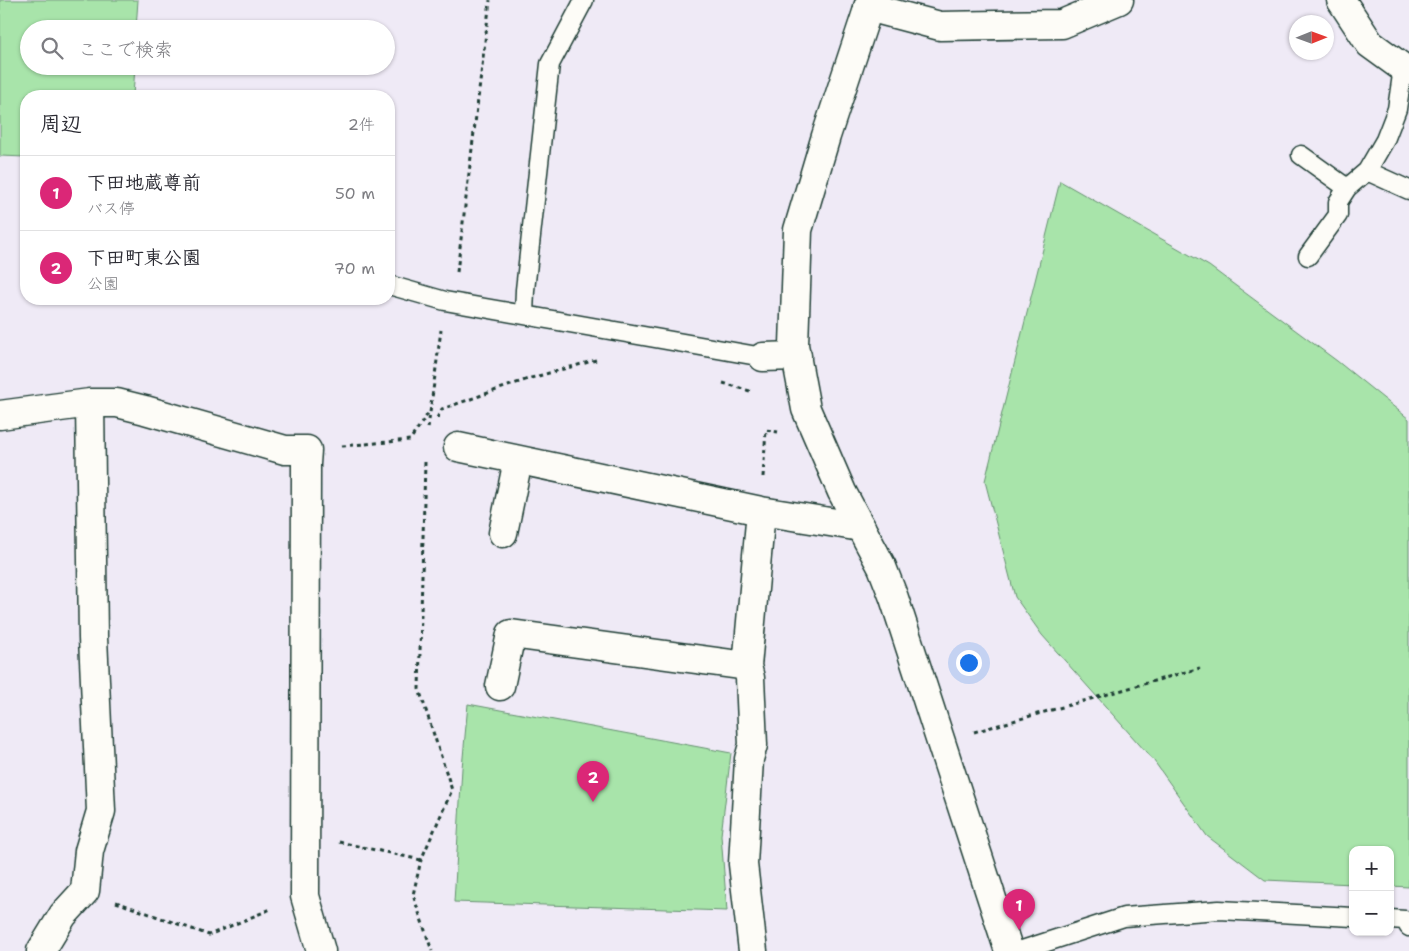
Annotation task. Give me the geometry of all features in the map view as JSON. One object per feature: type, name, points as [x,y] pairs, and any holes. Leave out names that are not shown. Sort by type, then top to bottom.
[{"type":"street","points":[[1009,951],[894,598],[882,567],[842,492],[806,408],[794,345],[798,230],[869,4],[940,26],[1062,24],[1119,0]]},
{"type":"street","points":[[1340,0],[1370,44],[1406,69]]},
{"type":"street","points":[[763,357],[797,356]]},
{"type":"street","points":[[0,414],[90,404],[117,403],[285,450],[307,450],[305,896],[321,951]]},
{"type":"street","points":[[40,951],[63,914],[85,891],[89,850],[101,812],[93,638],[90,404]]},
{"type":"street","points":[[458,448],[761,511],[861,527]]},
{"type":"street","points":[[504,533],[518,460]]},
{"type":"street","points":[[753,951],[742,864],[749,759],[752,745],[750,678],[747,666],[761,511]]},
{"type":"street","points":[[500,686],[511,634],[747,666]]},
{"type":"lane","points":[[524,314],[550,64],[584,0]]},
{"type":"lane","points":[[1308,256],[1338,215],[1338,202],[1347,188],[1367,171],[1385,140],[1397,110],[1406,69]]},
{"type":"lane","points":[[1301,155],[1347,188]]},
{"type":"lane","points":[[1367,171],[1409,190]]},
{"type":"lane","points":[[395,287],[445,301],[763,357]]},
{"type":"lane","points":[[1019,951],[1124,917],[1219,910],[1349,917]]},
{"type":"path","points":[[430,432],[442,409],[531,378],[598,360]]},
{"type":"path","points":[[720,382],[806,408]]},
{"type":"path","points":[[307,450],[410,440],[430,412]]},
{"type":"path","points":[[761,511],[766,430],[818,437]]},
{"type":"path","points":[[940,742],[1200,668]]},
{"type":"path","points":[[338,841],[421,860],[413,895],[432,951]]},
{"type":"path","points":[[85,891],[209,935],[278,906]]},
{"type":"green space","points":[[0,0],[138,0],[137,20],[20,20],[20,75],[134,75],[133,90],[20,90],[20,157],[0,156]]},
{"type":"green space","points":[[1060,181],[1209,266],[1337,361],[1409,419],[1409,887],[1394,886],[1394,846],[1349,846],[1349,884],[1265,880],[1207,836],[1154,761],[1042,635],[1015,597],[985,481]]},
{"type":"green space","points":[[468,704],[731,753],[721,835],[727,911],[454,902]]},
{"type":"place","name":"下田町東公園","points":[[593,802]]},
{"type":"place","name":"下田地蔵尊前","points":[[1019,930]]}]
